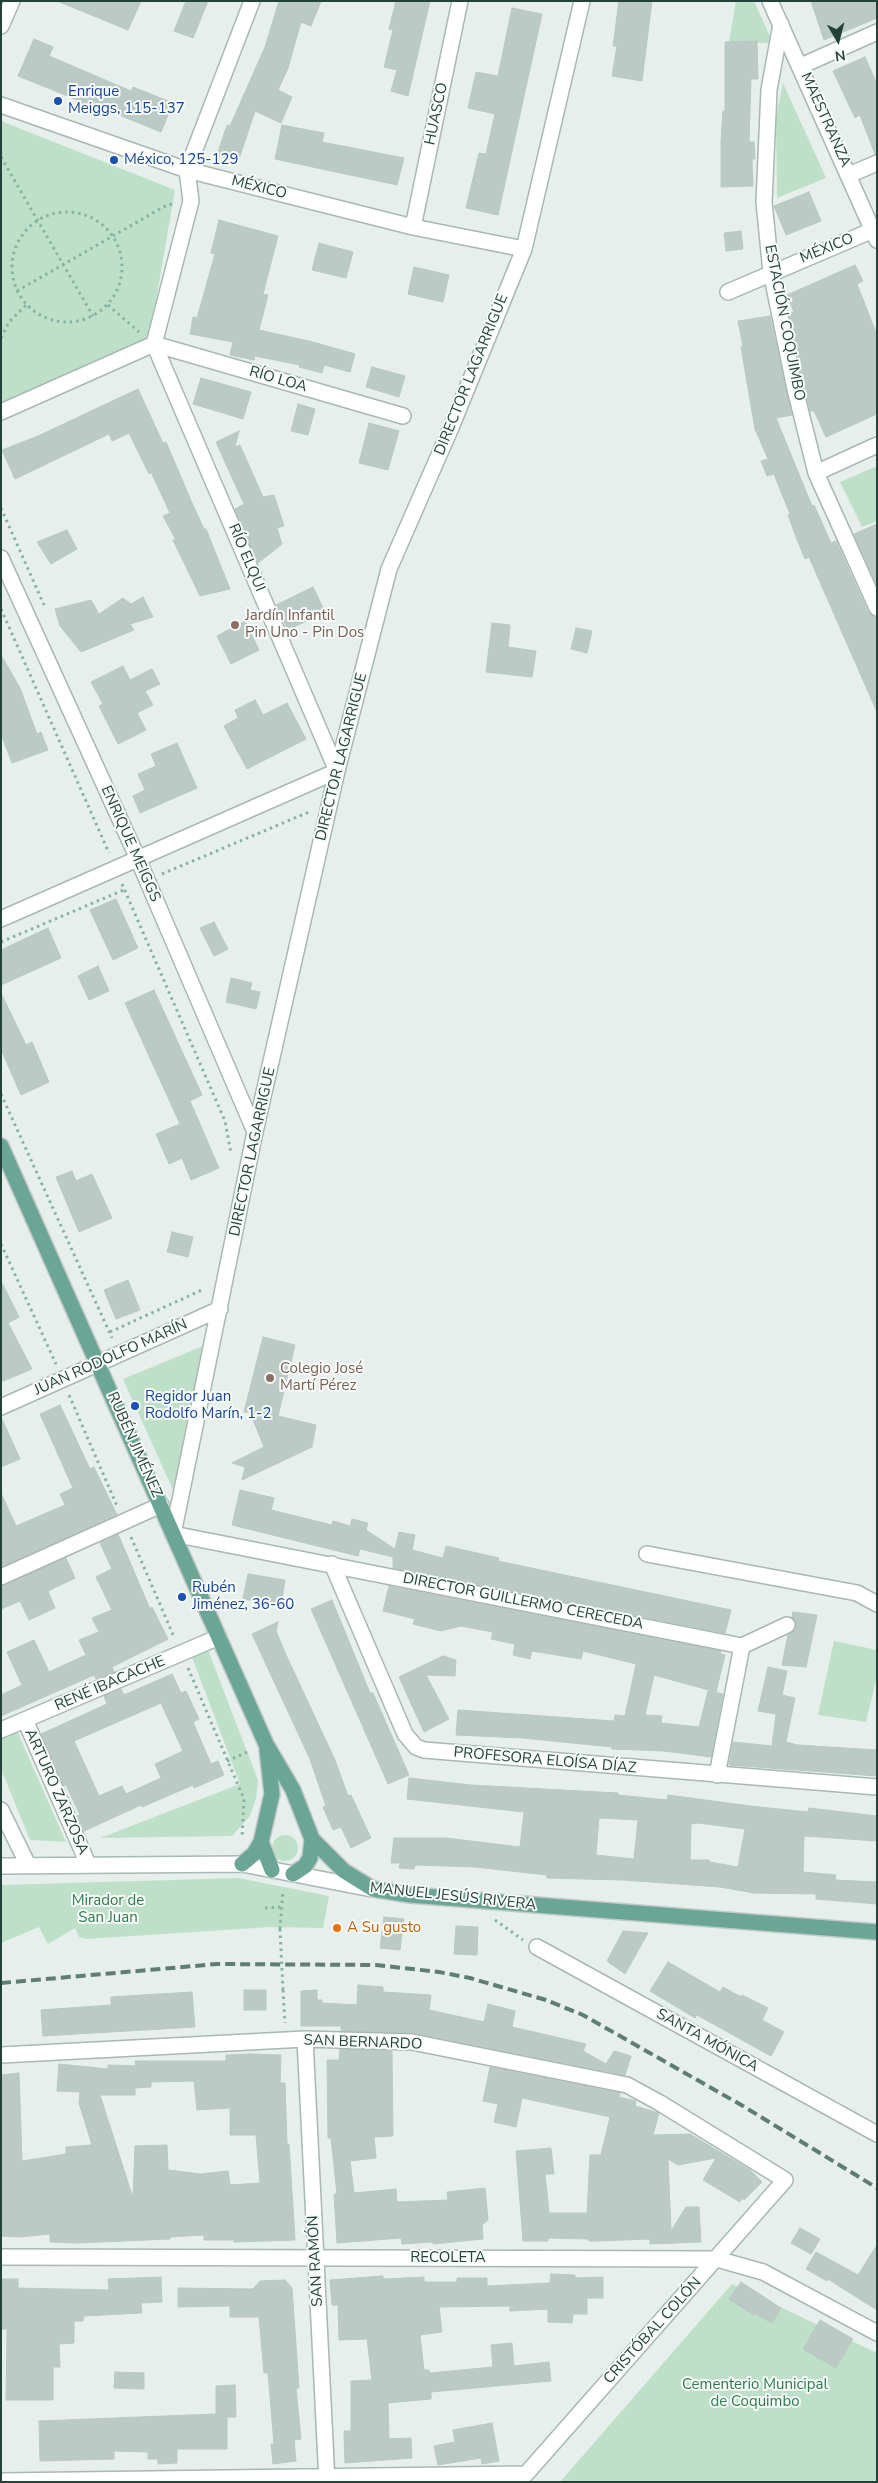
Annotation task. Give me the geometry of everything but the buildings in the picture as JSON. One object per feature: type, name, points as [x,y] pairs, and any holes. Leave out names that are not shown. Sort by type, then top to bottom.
[{"type":"main road","name":"RUBÉN JIMÉNEZ","points":[[1,1146],[266,1744],[294,1790],[312,1839],[344,1871],[373,1889]]},
{"type":"main road","name":"RUBÉN JIMÉNEZ","points":[[242,1864],[254,1854],[262,1842],[272,1794],[266,1744]]},
{"type":"main road","points":[[262,1842],[283,1872],[305,1866],[310,1858],[312,1839]]},
{"type":"main road","name":"MANUEL JESÚS RIVERA","points":[[373,1889],[410,1895],[877,1932]]},
{"type":"street","points":[[1,26],[12,1]]},
{"type":"street","points":[[1,412],[154,344],[190,201],[187,170],[252,1]]},
{"type":"street","name":"HUASCO","points":[[413,227],[460,1]]},
{"type":"street","name":"DIRECTOR LAGARRIGUE","points":[[174,1534],[256,1132],[337,771],[389,569],[450,430],[524,249],[582,1]]},
{"type":"street","name":"MAESTRANZA","points":[[770,1],[801,66],[875,235]]},
{"type":"street","name":"ESTACIÓN COQUIMBO","points":[[781,24],[769,90],[764,202],[771,272],[795,389],[816,473],[877,608]]},
{"type":"street","points":[[801,66],[877,32]]},
{"type":"street","name":"MÉXICO","points":[[1,105],[187,170],[413,227],[524,249]]},
{"type":"street","points":[[849,175],[877,163]]},
{"type":"street","name":"MÉXICO","points":[[728,292],[771,272],[875,235]]},
{"type":"street","name":"RÍO LOA","points":[[154,344],[403,416]]},
{"type":"street","name":"RÍO ELQUI","points":[[154,344],[337,771]]},
{"type":"street","points":[[816,473],[877,445]]},
{"type":"street","name":"ENRIQUE MEIGGS","points":[[1,558],[138,859],[256,1132]]},
{"type":"street","points":[[1,920],[337,771]]},
{"type":"street","name":"JUAN RODOLFO MARÍN","points":[[1,1408],[220,1309]]},
{"type":"street","points":[[1,1577],[161,1506]]},
{"type":"street","name":"DIRECTOR GUILLERMO CERECEDA","points":[[174,1534],[742,1646]]},
{"type":"street","points":[[647,1554],[857,1593],[877,1604]]},
{"type":"street","name":"PROFESORA ELOÍSA DÍAZ","points":[[332,1564],[405,1734],[416,1747],[432,1751],[877,1787]]},
{"type":"street","points":[[717,1775],[742,1646],[787,1625]]},
{"type":"street","name":"RENÉ IBACACHE","points":[[1,1730],[219,1637]]},
{"type":"street","name":"ARTURO ZARZOSA","points":[[25,1720],[88,1864]]},
{"type":"street","points":[[1,1810],[28,1865]]},
{"type":"street","name":"MANUEL JESÚS RIVERA","points":[[1,1866],[242,1864],[373,1889]]},
{"type":"street","name":"SANTA MÓNICA","points":[[537,1947],[877,2134]]},
{"type":"street","name":"SAN BERNARDO","points":[[1,2055],[305,2039],[412,2042],[627,2085],[660,2103],[785,2180]]},
{"type":"street","name":"SAN RAMÓN","points":[[305,2039],[327,2480]]},
{"type":"street","name":"CRISTÓBAL COLÓN","points":[[522,2478],[785,2180]]},
{"type":"street","name":"RECOLETA","points":[[1,2257],[717,2259],[763,2272],[877,2333]]},
{"type":"street","points":[[1,2481],[522,2478]]},
{"type":"path","points":[[1,157],[93,316]]},
{"type":"path","points":[[17,291],[167,205],[190,201]]},
{"type":"path","points":[[72,211],[88,215],[103,224],[114,237],[122,254],[123,272],[118,290],[108,305],[93,316],[76,322],[58,322],[41,316],[26,305],[17,291],[12,276],[12,259],[16,243],[26,229],[38,219],[54,212],[72,211]]},
{"type":"path","points":[[1,338],[9,322],[26,305]]},
{"type":"path","points":[[108,305],[154,344]]},
{"type":"path","points":[[1,609],[225,1121],[229,1132],[231,1157]]},
{"type":"path","points":[[1,1094],[120,1354]]},
{"type":"path","points":[[1,1244],[63,1380],[244,1800],[242,1864]]},
{"type":"path","points":[[110,1332],[204,1290],[206,1281]]},
{"type":"path","points":[[227,1761],[266,1744]]},
{"type":"path","points":[[283,1872],[280,1929],[286,2041]]},
{"type":"path","points":[[482,1901],[495,1920],[517,1937],[537,1947]]},
{"type":"path","points":[[265,1908],[281,1907]]},
{"type":"green space","points":[[736,1],[754,1],[773,43],[729,42]]},
{"type":"green space","points":[[783,83],[826,178],[777,198],[776,118]]},
{"type":"green space","points":[[1,121],[175,190],[149,341],[1,408]]},
{"type":"green space","points":[[877,466],[877,521],[862,527],[840,482]]},
{"type":"green space","points":[[203,1346],[173,1490],[123,1379]]},
{"type":"green space","points":[[834,1641],[877,1650],[877,1676],[866,1722],[818,1715]]},
{"type":"green space","points":[[208,1650],[258,1780],[256,1798],[250,1816],[232,1836],[100,1838],[240,1784],[192,1657]]},
{"type":"green space","points":[[17,1731],[66,1842],[30,1840],[1,1769],[1,1738]]},
{"type":"green space","points":[[285,1835],[294,1839],[298,1848],[294,1857],[285,1861],[276,1857],[272,1848],[276,1839]]},
{"type":"green space","name":"Mirador de San Juan","points":[[238,1878],[329,1896],[323,1928],[271,1927],[86,1939],[79,1937],[75,1928],[48,1944],[39,1927],[1,1943],[1,1885]]},
{"type":"green space","name":"Cementerio Municipal de Coquimbo","points":[[732,2284],[877,2353],[877,2482],[560,2482]]},
{"type":"railway","points":[[1,1983],[217,1964],[376,1965],[439,1972],[470,1978],[546,2000],[583,2015],[743,2106],[877,2188]]},
{"type":"place","name":"Enrique Meiggs, 115-137","points":[[58,101]]},
{"type":"place","name":"México, 125-129","points":[[114,160]]},
{"type":"place","name":"Jardín Infantil Pin Uno - Pin Dos","points":[[235,625]]},
{"type":"place","name":"Colegio José Martí Pérez","points":[[270,1378]]},
{"type":"place","name":"Regidor Juan Rodolfo Marín, 1-2","points":[[135,1406]]},
{"type":"place","name":"Rubén Jiménez, 36-60","points":[[182,1597]]},
{"type":"place","name":"A Su gusto","points":[[337,1928]]}]
